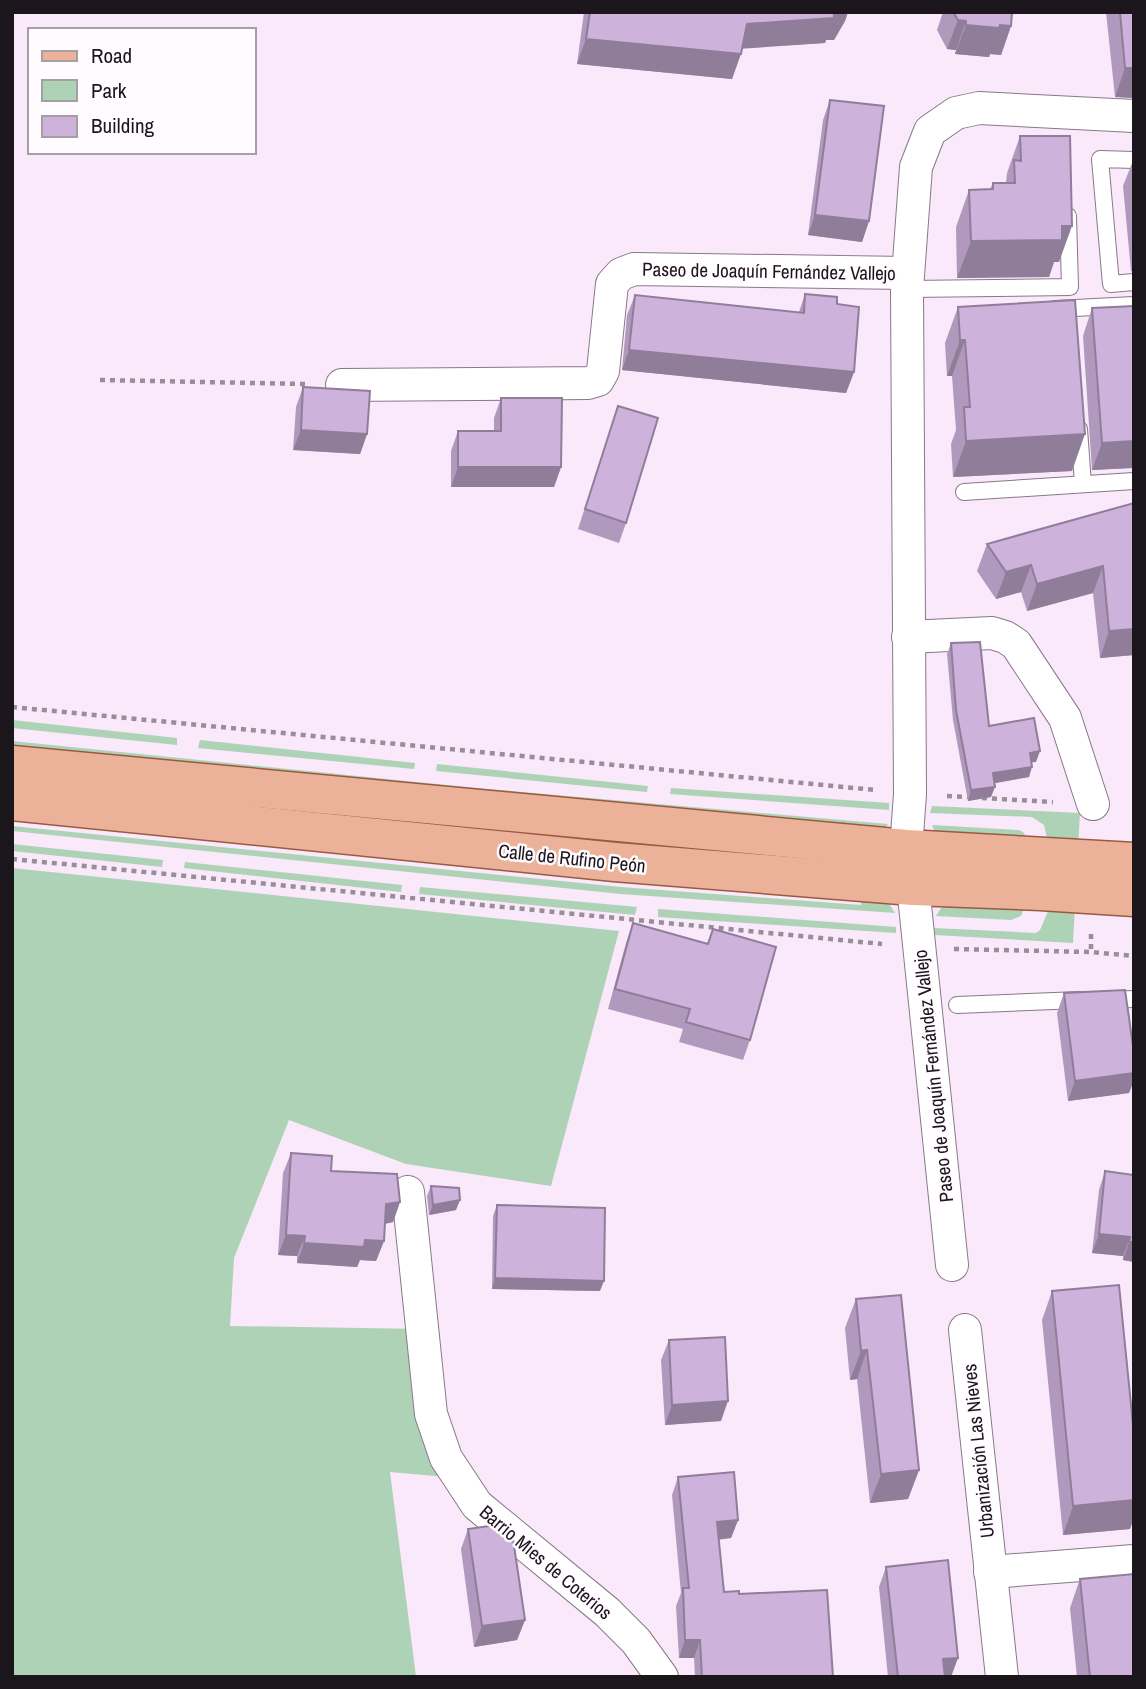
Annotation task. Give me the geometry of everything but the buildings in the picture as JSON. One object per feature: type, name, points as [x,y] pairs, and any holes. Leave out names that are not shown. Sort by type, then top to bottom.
[{"type":"main road","name":"Calle de Rufino Peón","points":[[12,765],[906,849],[1134,862]]},
{"type":"main road","name":"Calle de Rufino Peón","points":[[12,801],[615,862],[913,886],[1134,897]]},
{"type":"street","name":"Paseo de Joaquín Fernández Vallejo","points":[[906,849],[910,794],[907,281],[916,167],[930,131],[956,113],[979,108],[1065,119],[1134,116]]},
{"type":"street","name":"Paseo de Joaquín Fernández Vallejo","points":[[342,385],[588,383],[598,380],[603,371],[612,284],[621,274],[634,269],[907,281]]},
{"type":"street","points":[[908,637],[992,633],[1016,644],[1065,718],[1093,804]]},
{"type":"street","name":"Paseo de Joaquín Fernández Vallejo","points":[[913,886],[952,1265]]},
{"type":"street","name":"Barrio Mies de Coterios","points":[[408,1192],[431,1414],[446,1458],[477,1505],[607,1612],[636,1641],[662,1677]]},
{"type":"street","name":"Urbanización Las Nieves","points":[[965,1329],[1002,1677]]},
{"type":"street","points":[[990,1572],[1134,1561]]},
{"type":"lane","points":[[1134,160],[1100,159],[1111,284],[1134,282]]},
{"type":"lane","points":[[907,281],[1070,286],[1068,206]]},
{"type":"lane","points":[[1045,309],[1070,315],[1134,305]]},
{"type":"lane","points":[[1078,416],[1083,484]]},
{"type":"lane","points":[[964,492],[1134,481]]},
{"type":"lane","points":[[957,1005],[1134,999]]},
{"type":"path","points":[[100,380],[342,385]]},
{"type":"path","points":[[12,707],[910,794],[1093,804]]},
{"type":"path","points":[[12,859],[920,948],[1091,952],[1134,956]]},
{"type":"green space","points":[[12,720],[177,738],[177,745],[12,728]]},
{"type":"green space","points":[[200,740],[415,763],[414,769],[198,748]]},
{"type":"green space","points":[[12,741],[466,787],[888,824],[883,831],[466,794],[12,746]]},
{"type":"green space","points":[[437,764],[648,786],[647,792],[436,771]]},
{"type":"green space","points":[[671,788],[889,803],[889,810],[670,794]]},
{"type":"green space","points":[[932,806],[1080,813],[1078,849],[1047,838],[1044,825],[1032,817],[930,813]]},
{"type":"green space","points":[[932,825],[1019,830],[1027,840],[936,835]]},
{"type":"green space","points":[[12,826],[621,887],[861,905],[862,894],[888,902],[895,913],[621,894],[12,831]]},
{"type":"green space","points":[[12,844],[163,860],[162,867],[12,851]]},
{"type":"green space","points":[[185,862],[402,885],[401,892],[184,868]]},
{"type":"green space","points":[[12,868],[619,931],[551,1186],[406,1164],[289,1120],[234,1258],[230,1326],[423,1329],[446,1477],[390,1472],[416,1677],[12,1677]]},
{"type":"green space","points":[[420,887],[637,907],[635,915],[419,894]]},
{"type":"green space","points":[[946,904],[1026,904],[1021,916],[1011,920],[936,916]]},
{"type":"green space","points":[[1075,906],[1073,943],[935,935],[934,928],[1036,933],[1048,911]]},
{"type":"green space","points":[[658,909],[896,927],[896,933],[658,917]]}]
